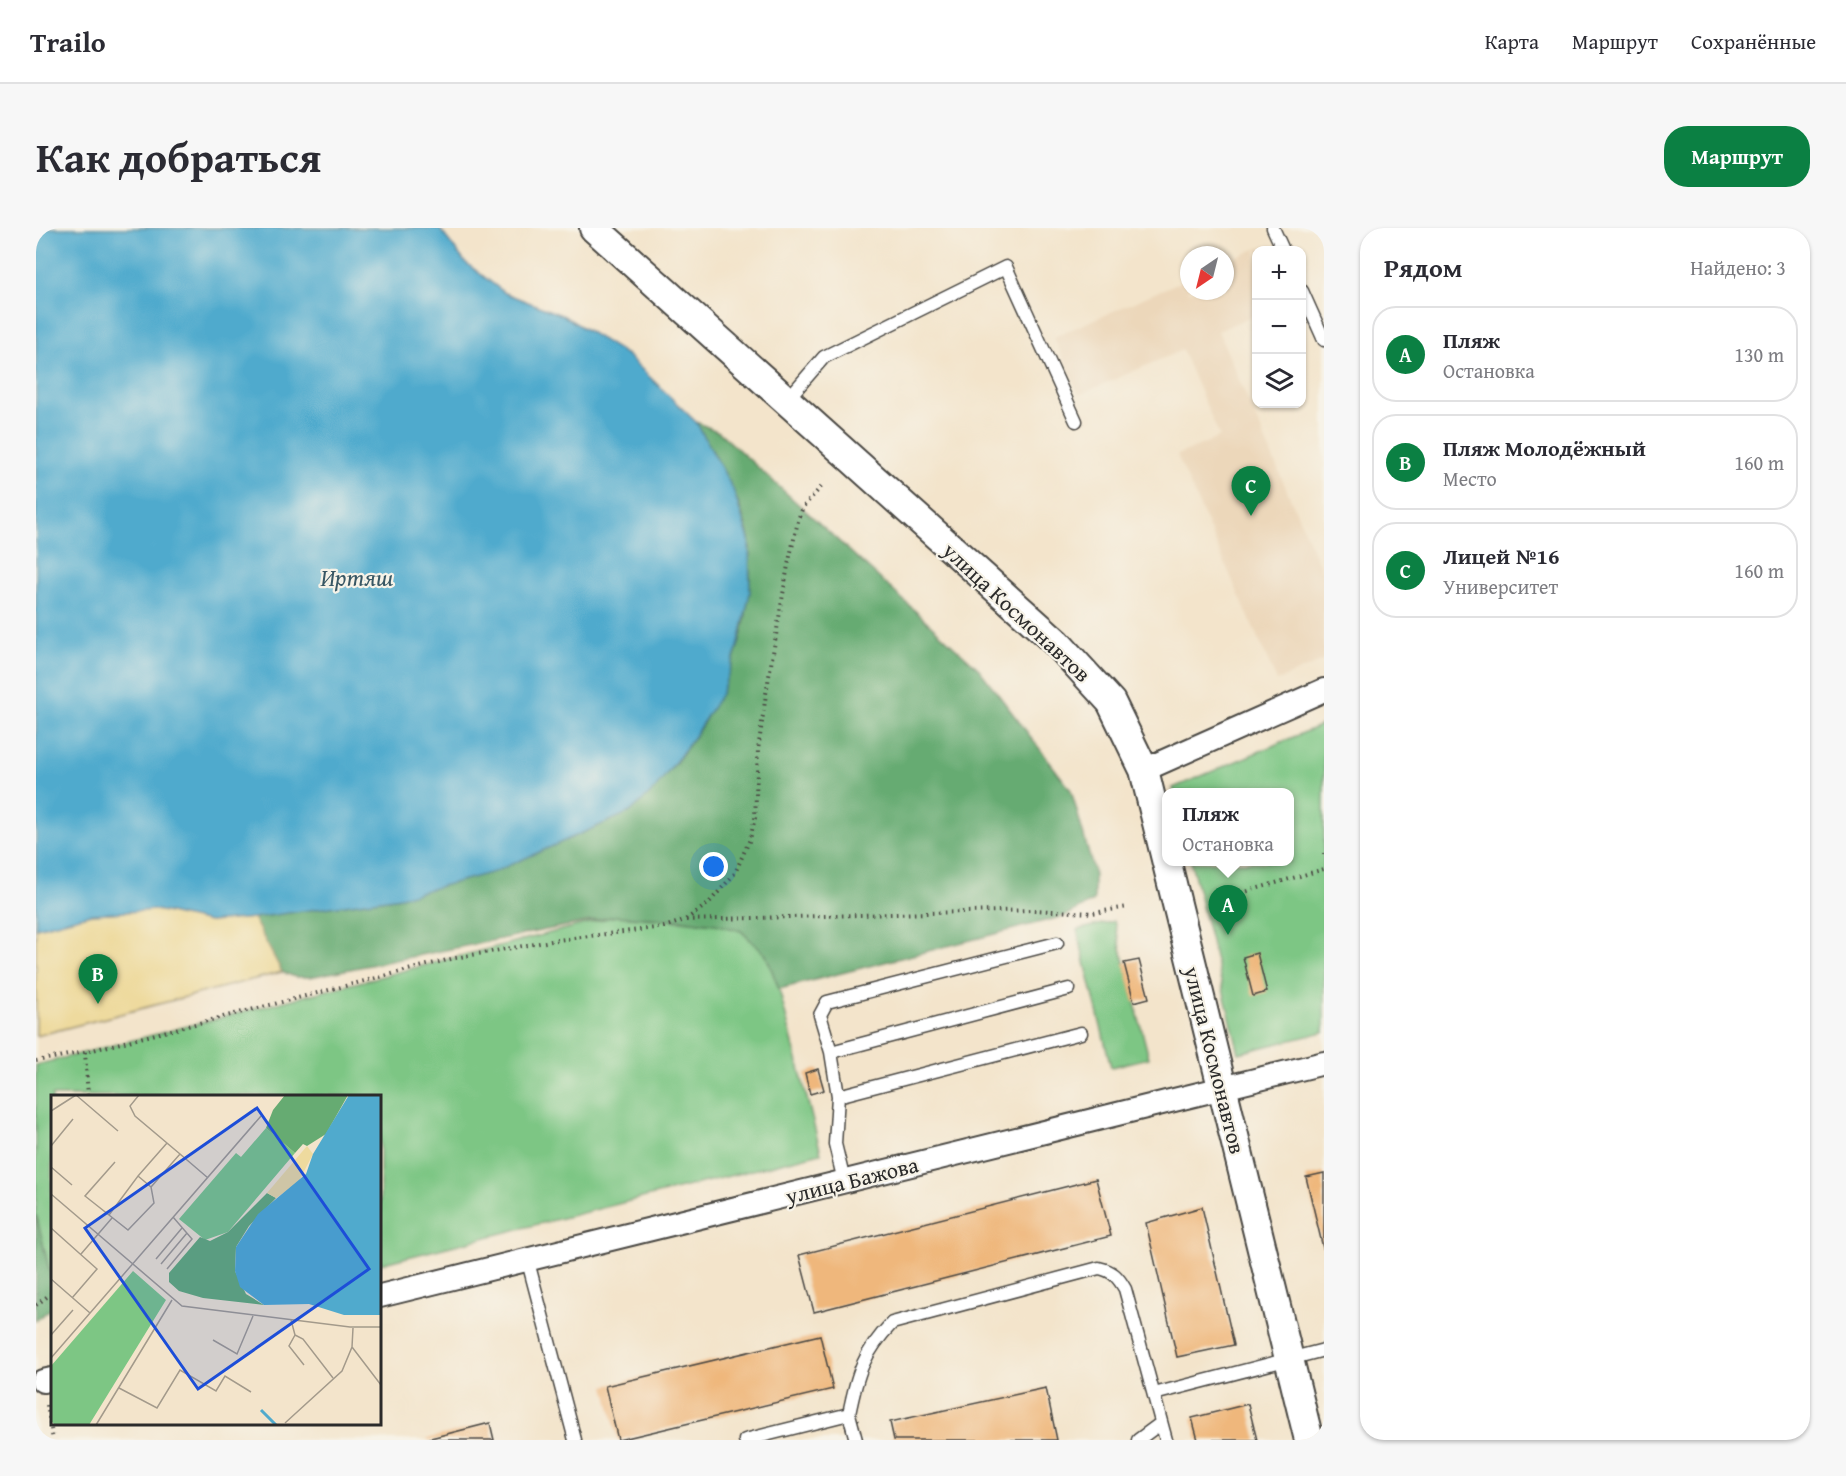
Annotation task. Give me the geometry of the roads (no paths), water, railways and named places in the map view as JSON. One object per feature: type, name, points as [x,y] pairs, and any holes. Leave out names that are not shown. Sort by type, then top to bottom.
[{"type":"street","name":"улица Космонавтов","points":[[609,237],[786,401],[1057,643],[1111,702],[1144,770],[1162,844]]},
{"type":"street","points":[[1144,770],[1324,690]]},
{"type":"street","name":"улица Космонавтов","points":[[1167,866],[1309,1440]]},
{"type":"street","name":"улица Бажова","points":[[381,1296],[1324,1063]]},
{"type":"lane","points":[[1273,228],[1281,246]]},
{"type":"lane","points":[[786,401],[824,357],[1006,267],[1076,421]]},
{"type":"lane","points":[[1306,300],[1324,340]]},
{"type":"lane","points":[[844,1181],[835,1144],[838,1096],[831,1052],[820,1015],[827,1002],[1057,943]]},
{"type":"lane","points":[[831,1052],[1069,988]]},
{"type":"lane","points":[[838,1096],[1081,1034]]},
{"type":"lane","points":[[527,1258],[575,1440]]},
{"type":"lane","points":[[856,1440],[849,1414],[857,1372],[873,1342],[892,1323],[1099,1268],[1110,1270],[1118,1277],[1125,1289],[1166,1440]]},
{"type":"lane","points":[[1154,1394],[1324,1350]]},
{"type":"lane","points":[[745,1440],[849,1414]]},
{"type":"lane","points":[[1138,1440],[1161,1423]]},
{"type":"water","name":"Иртяш","points":[[36,228],[439,228],[465,262],[505,293],[564,316],[627,355],[696,422],[733,489],[749,539],[750,593],[738,647],[721,694],[691,741],[655,789],[630,812],[494,872],[401,897],[209,922],[156,910],[91,914],[36,928]]},
{"type":"place","name":"Лицей №16","points":[[1251,516]]},
{"type":"place","name":"Пляж","points":[[1228,935]]},
{"type":"place","name":"Пляж Молодёжный","points":[[98,1004]]}]
